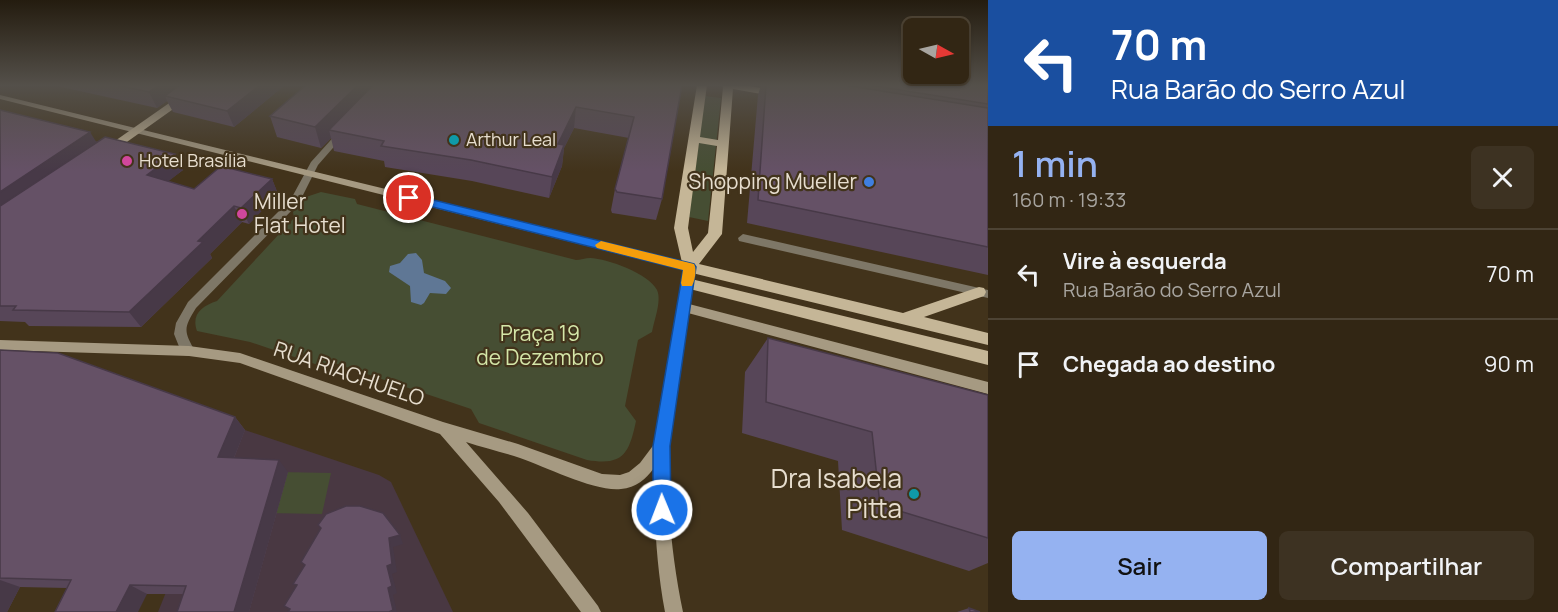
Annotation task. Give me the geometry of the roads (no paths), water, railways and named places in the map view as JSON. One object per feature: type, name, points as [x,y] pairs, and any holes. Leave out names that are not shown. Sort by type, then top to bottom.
[{"type":"main road","points":[[98,158],[162,114]]},
{"type":"main road","points":[[689,267],[681,228],[698,114]]},
{"type":"main road","points":[[689,267],[715,234],[726,114]]},
{"type":"main road","points":[[694,139],[723,144]]},
{"type":"main road","points":[[689,267],[988,339]]},
{"type":"main road","points":[[687,283],[988,358]]},
{"type":"main road","points":[[904,319],[983,293]]},
{"type":"street","points":[[67,114],[689,267],[662,446],[662,510],[667,577],[674,612]]},
{"type":"street","points":[[189,351],[182,345],[179,335],[184,317],[192,306],[295,201],[314,164],[348,127]]},
{"type":"street","points":[[743,238],[983,293]]},
{"type":"street","points":[[683,307],[988,388]]},
{"type":"street","name":"RUA RIACHUELO","points":[[0,345],[189,351],[240,358],[443,429],[518,451],[602,481],[620,482],[633,479],[662,446]]},
{"type":"street","points":[[443,429],[477,461],[501,490],[592,612]]},
{"type":"water","points":[[416,253],[422,260],[424,273],[445,281],[451,288],[446,294],[430,293],[421,305],[411,302],[410,286],[389,272],[390,266],[400,263],[408,254]]},
{"type":"place","name":"Arthur Leal","points":[[454,140]]},
{"type":"place","name":"Hotel Brasília","points":[[127,161]]},
{"type":"place","name":"Shopping Mueller","points":[[869,182]]},
{"type":"place","name":"Miller Flat Hotel","points":[[242,214]]},
{"type":"place","name":"Dra Isabela Pitta","points":[[914,494]]},
{"type":"park label","name":"Praça 19 de Dezembro","points":[[540,346]]}]
